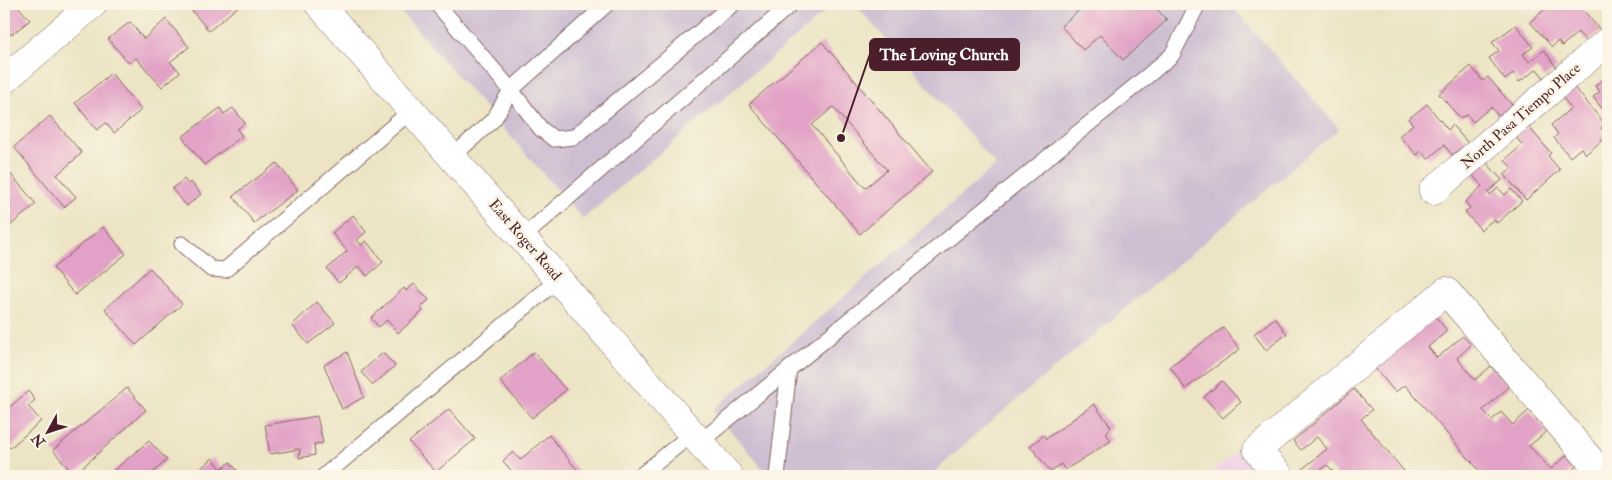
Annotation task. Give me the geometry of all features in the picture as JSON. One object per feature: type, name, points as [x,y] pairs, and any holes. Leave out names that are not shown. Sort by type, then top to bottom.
[{"type":"street","points":[[4,80],[93,4]]},
{"type":"street","name":"East Roger Road","points":[[319,4],[730,476]]},
{"type":"street","name":"North Pasa Tiempo Place","points":[[1433,191],[1608,41]]},
{"type":"street","points":[[1280,476],[1258,450],[1446,292],[1604,476]]},
{"type":"lane","points":[[437,4],[511,90],[541,129],[554,139],[574,137],[733,4]]},
{"type":"lane","points":[[452,157],[494,119],[511,90],[607,4]]},
{"type":"lane","points":[[523,238],[791,4]]},
{"type":"lane","points":[[640,476],[697,437],[789,369],[1151,73],[1172,55],[1198,4]]},
{"type":"lane","points":[[182,244],[211,269],[225,270],[412,110]]},
{"type":"lane","points":[[324,476],[560,279]]},
{"type":"lane","points":[[777,476],[789,369]]},
{"type":"shaded area","points":[[394,4],[834,4],[583,219]]},
{"type":"shaded area","points":[[855,4],[1230,4],[1339,129],[982,429],[930,476],[769,476],[713,410],[996,165]]},
{"type":"shaded area","points":[[1238,450],[1261,476],[1207,476]]},
{"type":"building","points":[[4,4],[16,4],[30,20],[11,35],[4,27]]},
{"type":"building","points":[[200,4],[241,4],[209,31],[192,11]]},
{"type":"building","points":[[1082,4],[1152,4],[1167,20],[1123,60],[1100,35],[1083,50],[1061,26],[1084,6]]},
{"type":"building","points":[[1551,4],[1578,4],[1601,31],[1587,42],[1578,32],[1562,46],[1558,41],[1552,47],[1530,22]]},
{"type":"building","points":[[166,19],[189,47],[170,62],[180,72],[162,87],[136,58],[129,63],[108,39],[130,22],[144,39]]},
{"type":"building","points":[[1516,25],[1533,47],[1523,54],[1529,62],[1544,50],[1557,68],[1544,78],[1537,69],[1519,82],[1514,73],[1505,80],[1489,58],[1499,51],[1492,42]]},
{"type":"building","points":[[822,42],[932,172],[860,234],[749,104]],"holes":[[[833,107],[887,170],[865,188],[812,125]]]},
{"type":"building","points":[[1471,66],[1483,81],[1488,77],[1512,105],[1499,117],[1491,107],[1473,122],[1467,115],[1460,118],[1439,94]]},
{"type":"building","points":[[111,73],[141,110],[114,133],[106,123],[97,130],[75,103]]},
{"type":"building","points":[[1608,75],[1608,116],[1593,97],[1600,92],[1595,86]]},
{"type":"building","points":[[1574,87],[1605,124],[1601,128],[1607,136],[1586,154],[1581,148],[1570,157],[1554,138],[1558,134],[1551,125],[1571,108],[1562,97]]},
{"type":"building","points":[[1427,104],[1448,130],[1452,125],[1468,143],[1452,155],[1444,145],[1428,159],[1421,151],[1417,155],[1399,136],[1413,124],[1408,119]]},
{"type":"building","points":[[220,108],[224,114],[233,108],[245,123],[237,129],[242,136],[204,165],[182,137]]},
{"type":"building","points":[[50,116],[82,153],[57,175],[76,197],[64,207],[14,147]]},
{"type":"building","points":[[1528,126],[1551,153],[1548,156],[1560,170],[1526,200],[1504,174],[1512,168],[1505,160],[1522,145],[1516,137]]},
{"type":"building","points":[[1484,160],[1502,180],[1488,192],[1490,195],[1498,188],[1505,195],[1511,189],[1522,201],[1497,223],[1494,219],[1481,230],[1465,212],[1470,208],[1465,202],[1482,186],[1470,172]]},
{"type":"building","points":[[277,163],[298,190],[254,223],[233,196]]},
{"type":"building","points":[[4,166],[36,204],[4,231]]},
{"type":"building","points":[[184,179],[188,184],[191,182],[201,194],[187,206],[172,189]]},
{"type":"building","points":[[353,215],[366,232],[357,240],[361,245],[366,241],[383,262],[367,276],[359,266],[339,283],[327,269],[347,251],[332,233]]},
{"type":"building","points":[[103,227],[126,254],[75,295],[53,268]]},
{"type":"building","points":[[150,268],[182,304],[136,345],[105,309]]},
{"type":"building","points":[[414,284],[429,300],[421,307],[423,311],[398,333],[387,320],[379,327],[371,318],[404,288],[406,291]]},
{"type":"building","points":[[317,302],[335,323],[308,344],[292,325]]},
{"type":"building","points":[[1436,317],[1447,331],[1428,347],[1437,358],[1463,336],[1471,345],[1457,358],[1475,380],[1491,366],[1509,387],[1483,410],[1492,420],[1501,412],[1513,425],[1529,410],[1547,431],[1529,446],[1551,469],[1567,455],[1577,466],[1565,476],[1484,476],[1405,385],[1395,392],[1375,368]]},
{"type":"building","points":[[1275,318],[1287,334],[1266,350],[1254,334]]},
{"type":"building","points":[[1223,328],[1240,349],[1185,389],[1170,366]]},
{"type":"building","points":[[347,352],[364,397],[342,409],[324,365]]},
{"type":"building","points":[[534,352],[566,390],[532,418],[500,381]]},
{"type":"building","points":[[383,353],[395,366],[373,385],[361,372]]},
{"type":"building","points":[[1222,381],[1241,402],[1223,418],[1204,397]]},
{"type":"building","points":[[127,388],[146,410],[74,475],[53,450]]},
{"type":"building","points":[[1354,389],[1372,410],[1361,419],[1408,476],[1338,476],[1327,465],[1314,476],[1307,476],[1301,470],[1327,449],[1317,437],[1301,450],[1293,441]]},
{"type":"building","points":[[28,391],[35,400],[28,406],[41,421],[10,448],[4,442],[4,412]]},
{"type":"building","points":[[1094,404],[1111,427],[1106,433],[1111,441],[1065,470],[1061,464],[1051,472],[1030,446],[1044,435],[1046,439]]},
{"type":"building","points":[[449,409],[475,439],[436,472],[409,442]]},
{"type":"building","points":[[317,416],[323,443],[314,444],[315,455],[299,458],[300,449],[270,454],[265,425]]},
{"type":"building","points":[[549,435],[578,471],[572,476],[516,476],[503,461],[513,452],[520,460]]},
{"type":"building","points":[[149,441],[167,460],[149,476],[107,476]]},
{"type":"building","points":[[213,458],[221,469],[230,462],[242,476],[191,476]]},
{"type":"place","name":"The Loving Church","points":[[841,138]]}]
